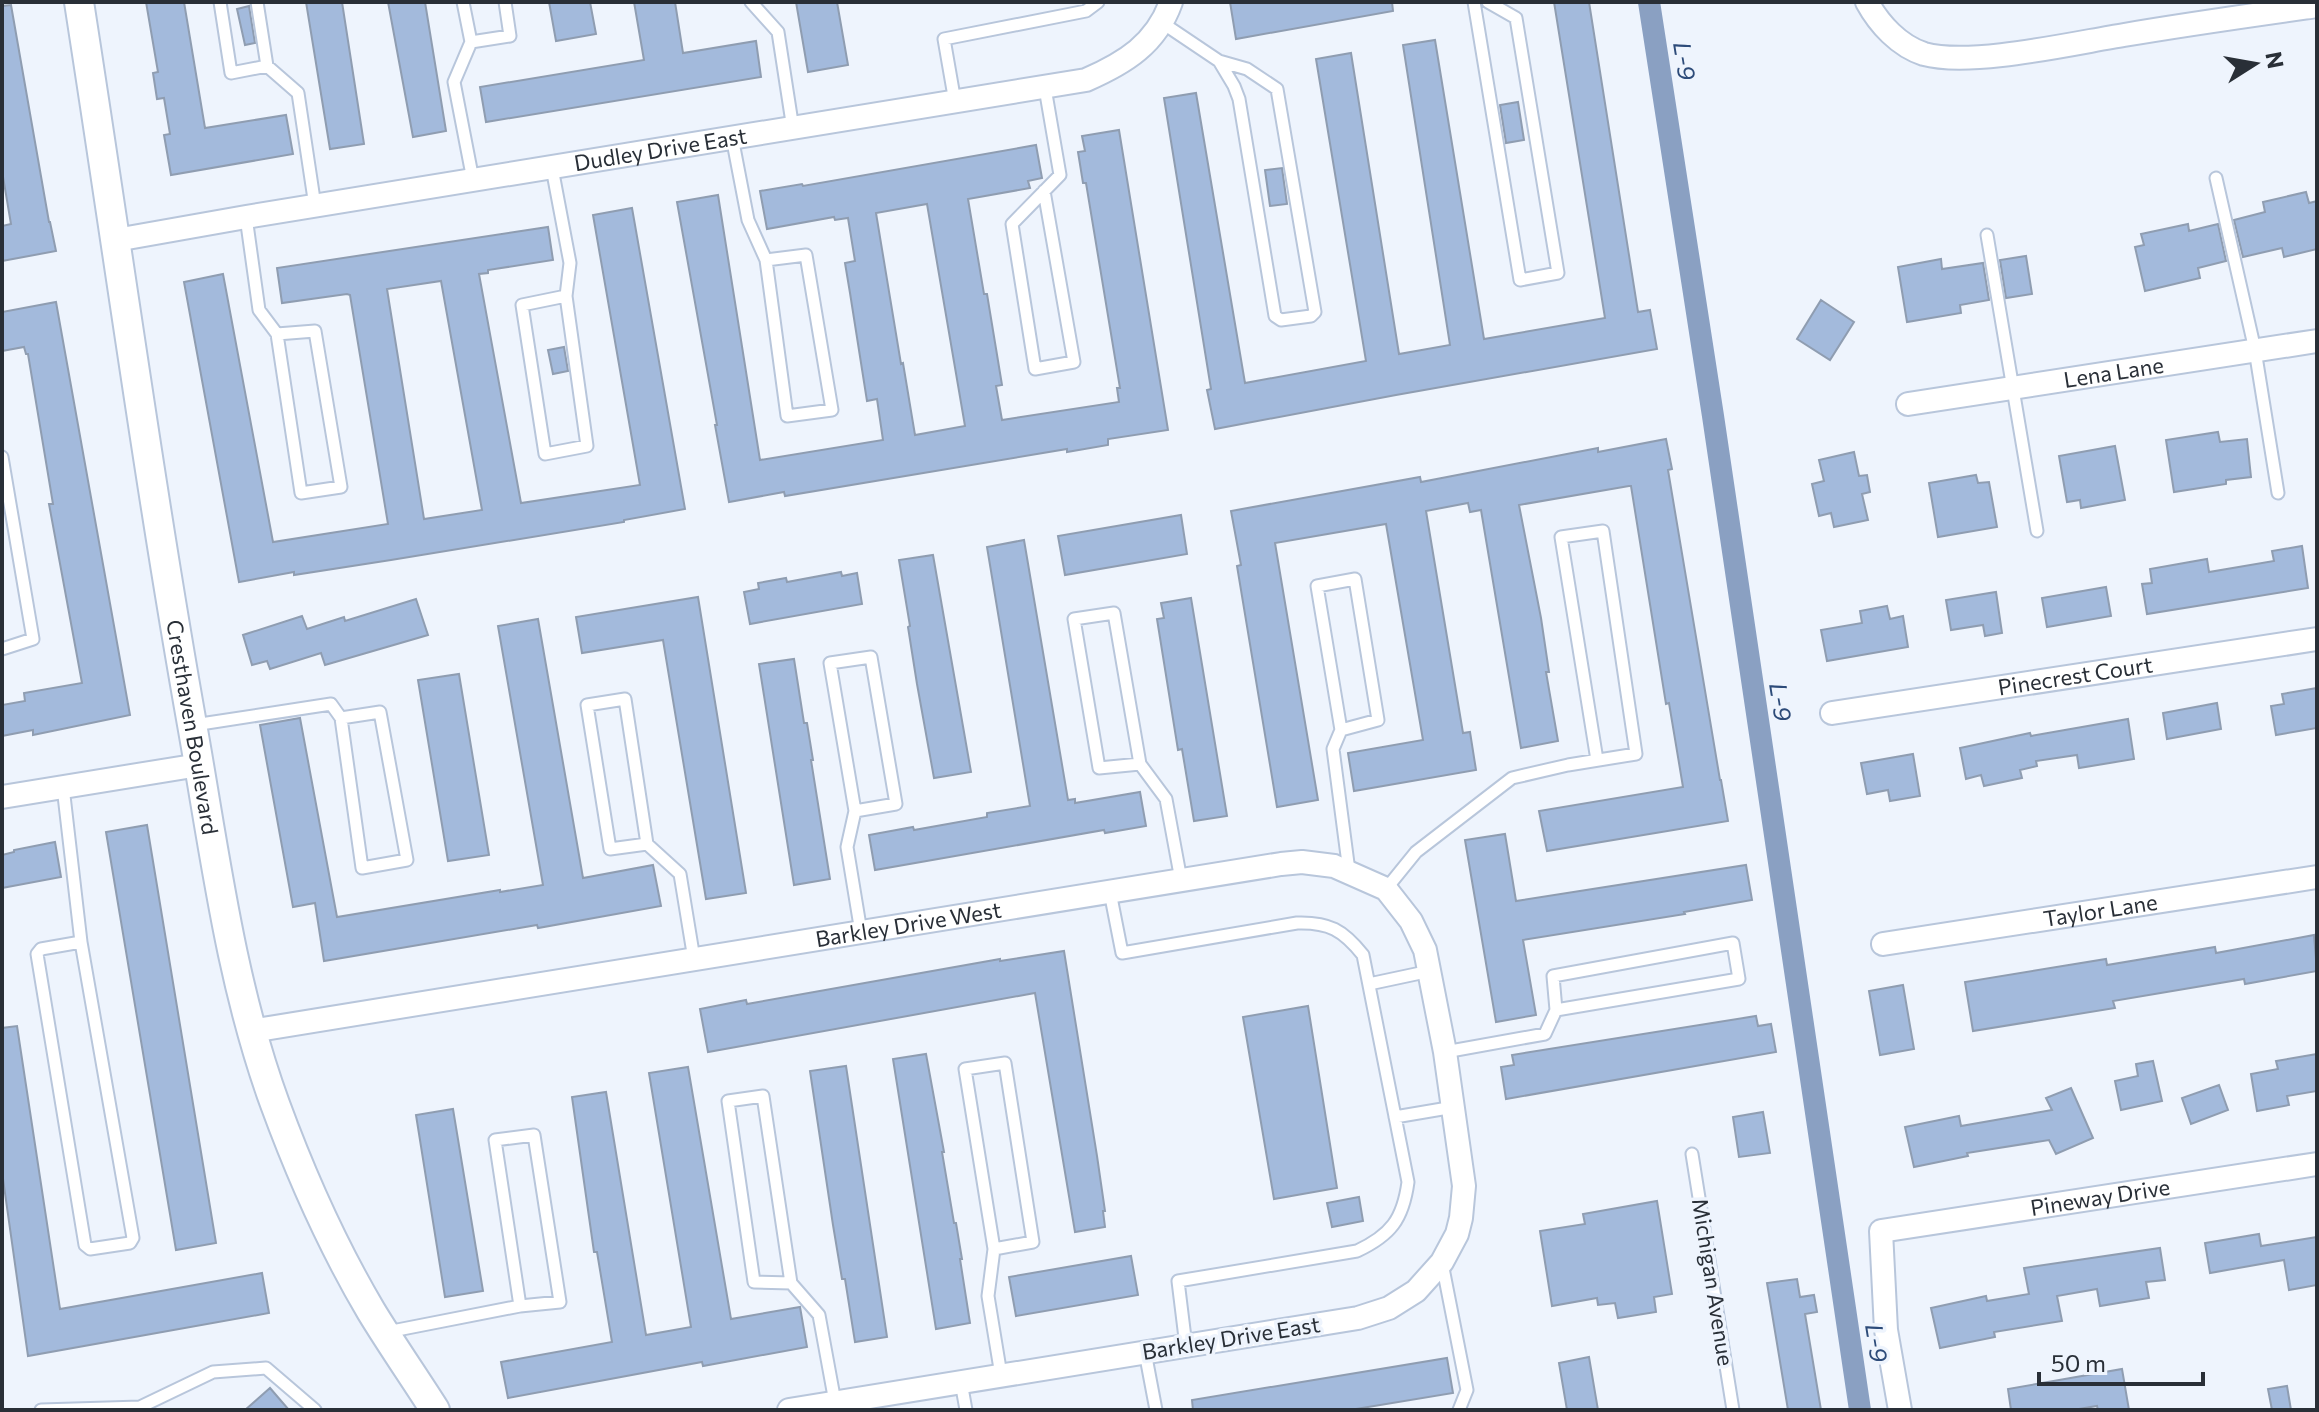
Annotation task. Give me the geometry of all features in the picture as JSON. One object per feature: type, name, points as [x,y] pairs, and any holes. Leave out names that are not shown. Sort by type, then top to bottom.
[{"type":"street","name":"Cresthaven Boulevard","points":[[79,2],[173,617],[232,951],[251,1031],[302,1174],[335,1245],[372,1313],[435,1410]]},
{"type":"street","points":[[1867,2],[1885,29],[1921,53],[1939,57],[2046,48],[2317,6]]},
{"type":"street","name":"Dudley Drive East","points":[[116,240],[1086,80],[1116,67],[1141,48],[1166,12]]},
{"type":"street","name":"Lena Lane","points":[[1908,404],[2317,341]]},
{"type":"street","name":"Pinecrest Court","points":[[1832,713],[2317,639]]},
{"type":"street","points":[[2,797],[199,765]]},
{"type":"street","name":"Barkley Drive West","points":[[251,1031],[1302,862],[1334,866],[1386,889],[1419,935],[1430,971],[1445,1052]]},
{"type":"street","name":"Taylor Lane","points":[[1883,944],[2317,877]]},
{"type":"street","name":"Barkley Drive East","points":[[789,1410],[1358,1318],[1389,1308],[1416,1291],[1442,1262],[1457,1234],[1464,1202],[1463,1169],[1445,1052]]},
{"type":"street","name":"Pineway Drive","points":[[1900,1410],[1886,1330],[1881,1231],[2317,1164]]},
{"type":"lane","points":[[220,2],[231,73],[267,66]]},
{"type":"lane","points":[[257,2],[267,66],[298,93],[315,206]]},
{"type":"lane","points":[[463,2],[471,42],[454,82],[473,180]]},
{"type":"lane","points":[[471,42],[510,36],[505,2]]},
{"type":"lane","points":[[751,2],[778,32],[793,129]]},
{"type":"lane","points":[[955,102],[944,39],[1086,11],[1098,2]]},
{"type":"lane","points":[[1474,2],[1520,280],[1558,273],[1516,18],[1488,2]]},
{"type":"lane","points":[[1166,12],[1219,61],[1239,99],[1275,316],[1281,320],[1311,316],[1315,312],[1279,93],[1274,85],[1247,69],[1219,61]]},
{"type":"lane","points":[[1044,191],[1074,362],[1035,369],[1012,224],[1044,191],[1060,175],[1045,88]]},
{"type":"lane","points":[[732,137],[748,220],[766,260],[787,416],[832,410],[806,255],[766,260]]},
{"type":"lane","points":[[552,168],[570,263],[566,296],[587,446],[545,454],[522,305],[566,296]]},
{"type":"lane","points":[[2216,178],[2255,350],[2278,493]]},
{"type":"lane","points":[[246,217],[259,310],[277,334],[301,493],[341,487],[315,331],[277,334]]},
{"type":"lane","points":[[1987,235],[2037,531]]},
{"type":"lane","points":[[2,457],[33,639],[2,649]]},
{"type":"lane","points":[[1386,889],[1416,852],[1512,778],[1636,754],[1603,531],[1561,537],[1597,760]]},
{"type":"lane","points":[[1341,730],[1378,720],[1355,579],[1317,586],[1341,730],[1333,749],[1349,871]]},
{"type":"lane","points":[[1140,764],[1099,768],[1074,619],[1114,613],[1140,764],[1166,799],[1181,880]]},
{"type":"lane","points":[[855,811],[896,804],[871,657],[830,663],[855,811],[847,847],[861,932]]},
{"type":"lane","points":[[647,844],[610,849],[587,705],[625,699],[647,844],[680,874],[694,959]]},
{"type":"lane","points":[[192,726],[331,704],[341,718],[362,868],[407,860],[380,712],[341,718]]},
{"type":"lane","points":[[63,787],[81,942],[133,1238],[130,1243],[90,1249],[85,1245],[37,954],[41,949],[81,942]]},
{"type":"lane","points":[[1110,892],[1122,953],[1297,923],[1317,923],[1335,928],[1351,939],[1363,955],[1408,1182],[1405,1204],[1394,1225],[1378,1241],[1357,1251],[1178,1281],[1186,1346]]},
{"type":"lane","points":[[1445,1052],[1545,1034],[1556,1010],[1553,976],[1733,943],[1739,979],[1556,1010]]},
{"type":"lane","points":[[1369,984],[1430,971]]},
{"type":"lane","points":[[994,1249],[1033,1242],[1005,1063],[965,1069],[994,1249],[988,1296],[1001,1375]]},
{"type":"lane","points":[[791,1283],[754,1282],[728,1101],[763,1096],[791,1283],[819,1315],[835,1402]]},
{"type":"lane","points":[[1395,1117],[1454,1107]]},
{"type":"lane","points":[[386,1332],[520,1306],[560,1302],[534,1135],[495,1140],[520,1306]]},
{"type":"lane","name":"Michigan Avenue","points":[[1692,1154],[1733,1410]]},
{"type":"lane","points":[[1442,1262],[1467,1390],[1459,1410]]},
{"type":"lane","points":[[1145,1352],[1156,1410]]},
{"type":"lane","points":[[41,1410],[140,1407],[213,1372],[266,1368],[315,1410]]},
{"type":"lane","points":[[961,1382],[966,1410]]},
{"type":"building","points":[[146,2],[184,2],[205,128],[286,115],[293,154],[171,175],[164,135],[170,134],[164,98],[157,99],[153,73],[158,72]]},
{"type":"building","points":[[306,2],[342,2],[364,144],[330,149]]},
{"type":"building","points":[[388,2],[425,2],[446,131],[413,137]]},
{"type":"building","points":[[549,2],[590,2],[596,34],[556,41]]},
{"type":"building","points":[[634,2],[675,2],[683,53],[756,41],[761,77],[486,122],[480,87],[644,60]]},
{"type":"building","points":[[796,2],[837,2],[848,65],[808,72]]},
{"type":"building","points":[[1230,2],[1392,2],[1393,11],[1236,39]]},
{"type":"building","points":[[1554,2],[1589,2],[1638,312],[1650,310],[1657,349],[1215,429],[1164,98],[1196,93],[1245,383],[1366,361],[1316,59],[1351,53],[1399,354],[1450,345],[1403,45],[1435,40],[1484,339],[1605,318]]},
{"type":"building","points":[[11,5],[56,251],[2,261],[2,226],[11,224],[2,171],[2,6]]},
{"type":"building","points":[[249,6],[255,43],[245,45],[237,9]]},
{"type":"building","points":[[1518,102],[1524,140],[1506,143],[1500,105]]},
{"type":"building","points":[[1119,130],[1168,430],[1108,439],[1108,445],[1067,452],[1067,449],[785,496],[784,492],[729,502],[677,202],[718,195],[760,460],[883,440],[877,399],[867,401],[845,263],[855,261],[848,218],[835,220],[834,217],[767,229],[760,191],[1036,145],[1042,178],[1028,181],[1030,188],[968,199],[1002,385],[996,386],[1002,420],[1119,402],[1117,388],[1120,388],[1086,183],[1083,183],[1078,152],[1085,151],[1082,136]],"holes":[[[927,204],[965,426],[915,435],[876,213]]]},
{"type":"building","points":[[1282,168],[1287,204],[1270,206],[1265,170]]},
{"type":"building","points":[[2306,192],[2309,203],[2317,201],[2317,249],[2284,257],[2282,248],[2243,257],[2234,220],[2265,212],[2263,202]]},
{"type":"building","points":[[632,208],[685,509],[624,522],[239,582],[184,282],[223,274],[273,542],[388,524],[350,295],[282,303],[277,268],[548,227],[553,260],[479,274],[521,503],[640,485],[593,215]],"holes":[[[441,281],[482,510],[424,519],[387,289]]]},
{"type":"building","points":[[2188,224],[2189,231],[2218,224],[2226,261],[2198,268],[2200,278],[2145,291],[2135,247],[2144,245],[2141,234]]},
{"type":"building","points":[[2026,256],[2032,294],[2006,298],[2000,260]]},
{"type":"building","points":[[1941,259],[1942,269],[1983,263],[1989,300],[1960,305],[1961,313],[1907,322],[1898,267]]},
{"type":"building","points":[[1821,300],[1854,322],[1830,360],[1797,339]]},
{"type":"building","points":[[56,302],[130,715],[33,735],[33,730],[2,736],[2,705],[25,701],[24,693],[82,683],[49,504],[53,504],[28,354],[24,347],[2,351],[2,312]]},
{"type":"building","points":[[564,347],[568,371],[553,374],[548,350]]},
{"type":"building","points":[[2218,432],[2220,442],[2247,439],[2251,477],[2174,492],[2166,440]]},
{"type":"building","points":[[1666,439],[1672,469],[1668,470],[1728,821],[1547,851],[1539,811],[1683,787],[1669,703],[1666,704],[1631,486],[1519,505],[1541,618],[1549,672],[1546,672],[1558,741],[1521,748],[1481,510],[1470,512],[1468,503],[1426,511],[1463,733],[1470,732],[1476,770],[1354,791],[1348,753],[1423,740],[1386,524],[1275,543],[1318,800],[1277,807],[1237,566],[1241,565],[1231,511],[1420,477],[1421,482],[1598,448],[1598,452]]},
{"type":"building","points":[[2115,446],[2125,500],[2081,508],[2080,500],[2067,502],[2059,456]]},
{"type":"building","points":[[1854,452],[1859,476],[1867,475],[1870,492],[1862,494],[1868,520],[1834,527],[1831,513],[1819,516],[1812,484],[1824,481],[1819,460]]},
{"type":"building","points":[[1976,475],[1978,483],[1989,482],[1997,527],[1938,537],[1929,483]]},
{"type":"building","points":[[1181,515],[1187,554],[1065,575],[1058,536]]},
{"type":"building","points":[[1024,540],[1068,800],[1075,799],[1075,803],[1140,792],[1146,826],[1105,833],[1104,830],[875,870],[869,835],[987,817],[987,813],[1030,806],[987,547]]},
{"type":"building","points":[[2302,546],[2308,588],[2147,614],[2142,584],[2152,583],[2150,569],[2207,559],[2209,572],[2274,561],[2272,551]]},
{"type":"building","points":[[933,555],[971,772],[934,778],[899,560]]},
{"type":"building","points":[[841,572],[842,576],[857,573],[862,604],[750,624],[744,592],[759,589],[758,583],[786,578],[787,582]]},
{"type":"building","points":[[2106,587],[2111,616],[2047,627],[2042,598]]},
{"type":"building","points":[[1996,592],[2002,633],[1985,636],[1983,625],[1951,630],[1946,600]]},
{"type":"building","points":[[698,597],[746,893],[706,899],[663,640],[582,653],[576,617]]},
{"type":"building","points":[[1191,598],[1227,816],[1194,821],[1182,749],[1178,750],[1157,619],[1164,618],[1161,603]]},
{"type":"building","points":[[416,599],[428,635],[325,665],[321,653],[270,669],[267,661],[252,665],[243,635],[302,616],[307,629]]},
{"type":"building","points":[[1887,606],[1890,619],[1903,616],[1908,647],[1827,661],[1821,630],[1862,623],[1860,611]]},
{"type":"building","points":[[538,619],[583,878],[653,865],[661,906],[324,961],[315,903],[293,907],[260,725],[300,718],[337,917],[543,885],[498,626]]},
{"type":"building","points":[[794,659],[804,723],[807,723],[830,879],[794,885],[759,664]]},
{"type":"building","points":[[459,674],[489,855],[448,861],[418,680]]},
{"type":"building","points":[[2317,688],[2317,728],[2276,735],[2271,706],[2284,704],[2282,694]]},
{"type":"building","points":[[2217,703],[2221,729],[2167,739],[2163,713]]},
{"type":"building","points":[[2128,719],[2134,759],[2079,768],[2077,755],[2036,761],[2037,766],[2020,770],[2022,778],[1984,786],[1981,775],[1966,779],[1960,748],[2030,733],[2031,736]]},
{"type":"building","points":[[1913,754],[1920,796],[1890,801],[1888,790],[1867,794],[1861,763]]},
{"type":"building","points":[[147,825],[216,1243],[176,1250],[106,832]]},
{"type":"building","points":[[1505,834],[1516,901],[1746,865],[1752,900],[1523,940],[1536,1015],[1496,1022],[1465,840]]},
{"type":"building","points":[[55,842],[61,877],[2,888],[2,855]]},
{"type":"building","points":[[2314,935],[2317,971],[2245,984],[2244,979],[2113,1001],[2115,1008],[1973,1031],[1965,982],[2106,959],[2107,965],[2215,947],[2216,953]]},
{"type":"building","points":[[1064,951],[1097,1156],[1105,1227],[1075,1232],[1035,993],[708,1052],[700,1009],[746,1000],[747,1004],[1000,959]]},
{"type":"building","points":[[1903,985],[1914,1049],[1880,1055],[1869,991]]},
{"type":"building","points":[[1308,1006],[1337,1188],[1274,1199],[1243,1017]]},
{"type":"building","points":[[1756,1016],[1758,1026],[1771,1024],[1776,1052],[1506,1099],[1501,1067],[1514,1065],[1512,1055]]},
{"type":"building","points":[[17,1026],[60,1309],[262,1273],[269,1313],[28,1356],[2,1172],[2,1028]]},
{"type":"building","points":[[926,1054],[962,1259],[970,1323],[936,1329],[893,1059]]},
{"type":"building","points":[[2317,1054],[2317,1091],[2287,1096],[2289,1105],[2257,1111],[2251,1074],[2278,1069],[2276,1061]]},
{"type":"building","points":[[2153,1061],[2162,1101],[2121,1110],[2115,1081],[2138,1076],[2136,1064]]},
{"type":"building","points":[[846,1066],[887,1337],[855,1342],[833,1225],[810,1071]]},
{"type":"building","points":[[688,1067],[731,1319],[800,1307],[807,1347],[703,1366],[702,1362],[508,1398],[501,1362],[612,1342],[597,1252],[594,1252],[572,1097],[606,1092],[646,1335],[691,1327],[649,1073]]},
{"type":"building","points":[[2219,1085],[2228,1110],[2191,1124],[2182,1098]]},
{"type":"building","points":[[2071,1088],[2093,1138],[2056,1154],[2049,1140],[1967,1153],[1968,1156],[1914,1167],[1905,1127],[1959,1116],[1961,1126],[2052,1110],[2046,1098]]},
{"type":"building","points":[[453,1109],[483,1291],[445,1297],[416,1115]]},
{"type":"building","points":[[1763,1112],[1770,1153],[1739,1157],[1733,1117]]},
{"type":"building","points":[[1359,1197],[1363,1221],[1332,1227],[1327,1203]]},
{"type":"building","points":[[1657,1201],[1672,1294],[1654,1297],[1656,1312],[1618,1318],[1615,1303],[1598,1305],[1597,1298],[1552,1306],[1540,1231],[1585,1224],[1583,1214]]},
{"type":"building","points":[[2259,1234],[2261,1246],[2317,1237],[2317,1285],[2289,1290],[2284,1260],[2210,1273],[2205,1243]]},
{"type":"building","points":[[2160,1248],[2165,1280],[2146,1282],[2149,1298],[2100,1306],[2097,1289],[2057,1296],[2062,1321],[1994,1332],[1995,1337],[1940,1348],[1931,1308],[1986,1296],[1987,1301],[2029,1294],[2024,1268]]},
{"type":"building","points":[[1131,1256],[1138,1295],[1016,1316],[1009,1277]]},
{"type":"building","points":[[1797,1279],[1800,1297],[1814,1295],[1817,1312],[1805,1314],[1821,1410],[1788,1410],[1767,1283]]},
{"type":"building","points":[[1589,1357],[1598,1410],[1567,1410],[1559,1363]]},
{"type":"building","points":[[1447,1358],[1453,1393],[1350,1410],[1193,1410],[1192,1400]]},
{"type":"building","points":[[2122,1369],[2129,1410],[2098,1410],[2097,1406],[2073,1410],[2011,1410],[2008,1389]]},
{"type":"building","points":[[2287,1386],[2291,1410],[2272,1410],[2268,1389]]},
{"type":"building","points":[[270,1388],[289,1410],[245,1410]]},
{"type":"waterway","name":"L-9","points":[[1649,2],[1860,1410]]}]
